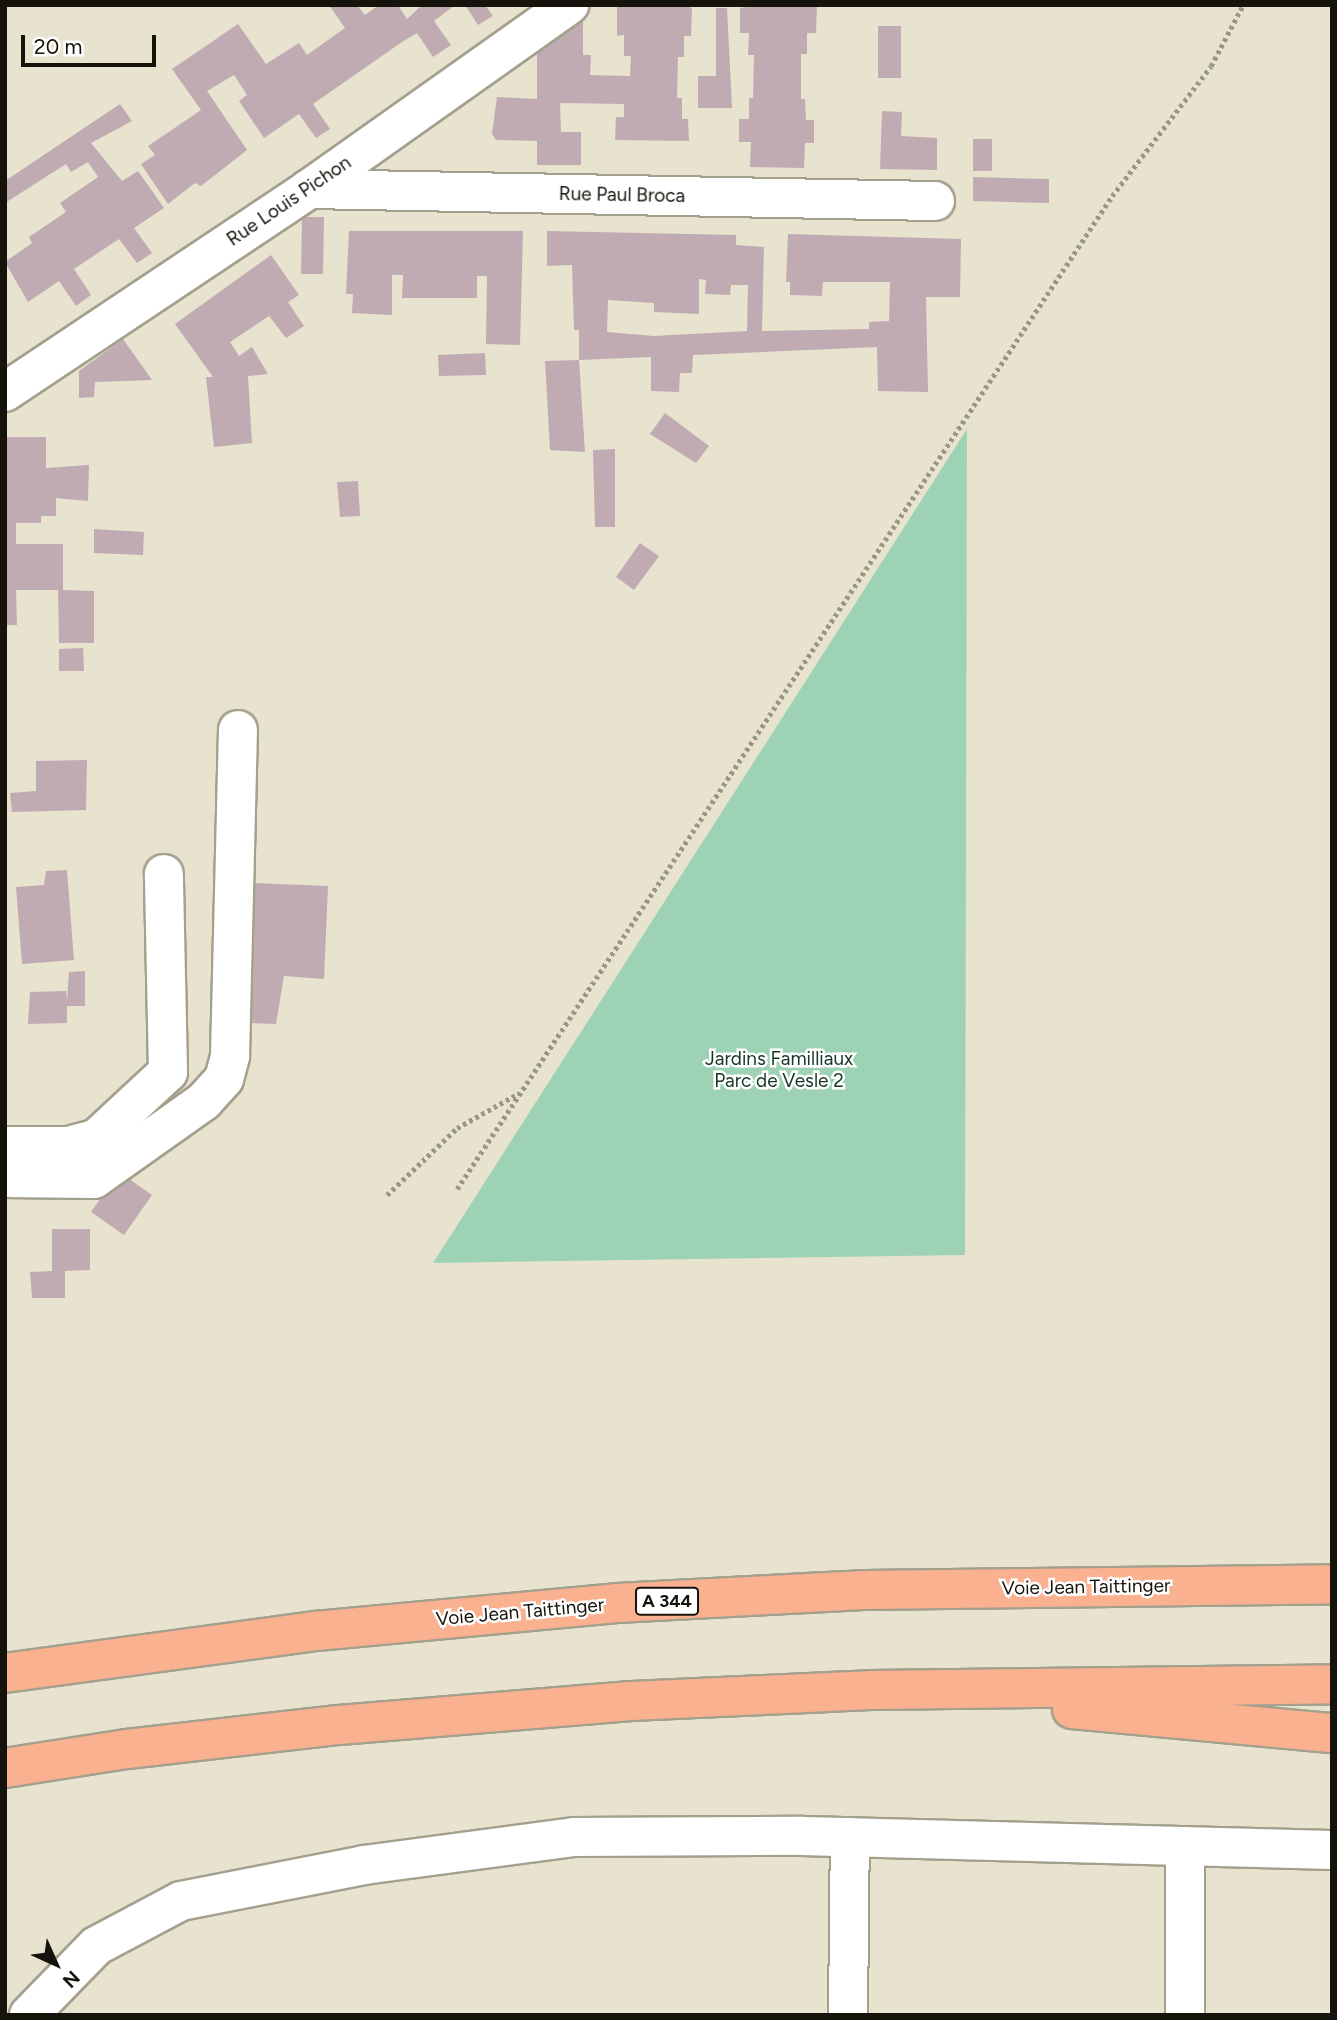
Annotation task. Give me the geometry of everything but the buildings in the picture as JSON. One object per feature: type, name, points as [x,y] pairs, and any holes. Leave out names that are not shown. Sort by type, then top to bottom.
[{"type":"highway","name":"Voie Jean Taittinger","points":[[5,1672],[316,1631],[617,1603],[863,1590],[1332,1584]]},
{"type":"highway","points":[[5,1768],[127,1749],[338,1725],[631,1701],[871,1690],[1332,1684]]},
{"type":"highway","points":[[871,1690],[1332,1732]]},
{"type":"street","name":"Rue Louis Pichon","points":[[5,392],[309,189],[569,5]]},
{"type":"street","name":"Rue Paul Broca","points":[[309,189],[935,201]]},
{"type":"street","points":[[5,1178],[94,1179],[204,1101],[224,1079],[230,1056],[238,730]]},
{"type":"street","points":[[5,1146],[68,1146],[97,1138],[168,1072],[164,874]]},
{"type":"street","points":[[29,2015],[96,1946],[181,1901],[364,1865],[574,1837],[850,1837],[1332,1850]]},
{"type":"street","points":[[848,2015],[850,1837]]},
{"type":"street","points":[[1185,1846],[1185,2015]]},
{"type":"path","points":[[457,1189],[1104,208],[1211,66],[1243,5]]},
{"type":"path","points":[[387,1195],[457,1128],[520,1093]]},
{"type":"green space","name":"Jardins Familliaux Parc de Vesle 2","points":[[967,429],[965,1255],[433,1263]]}]
